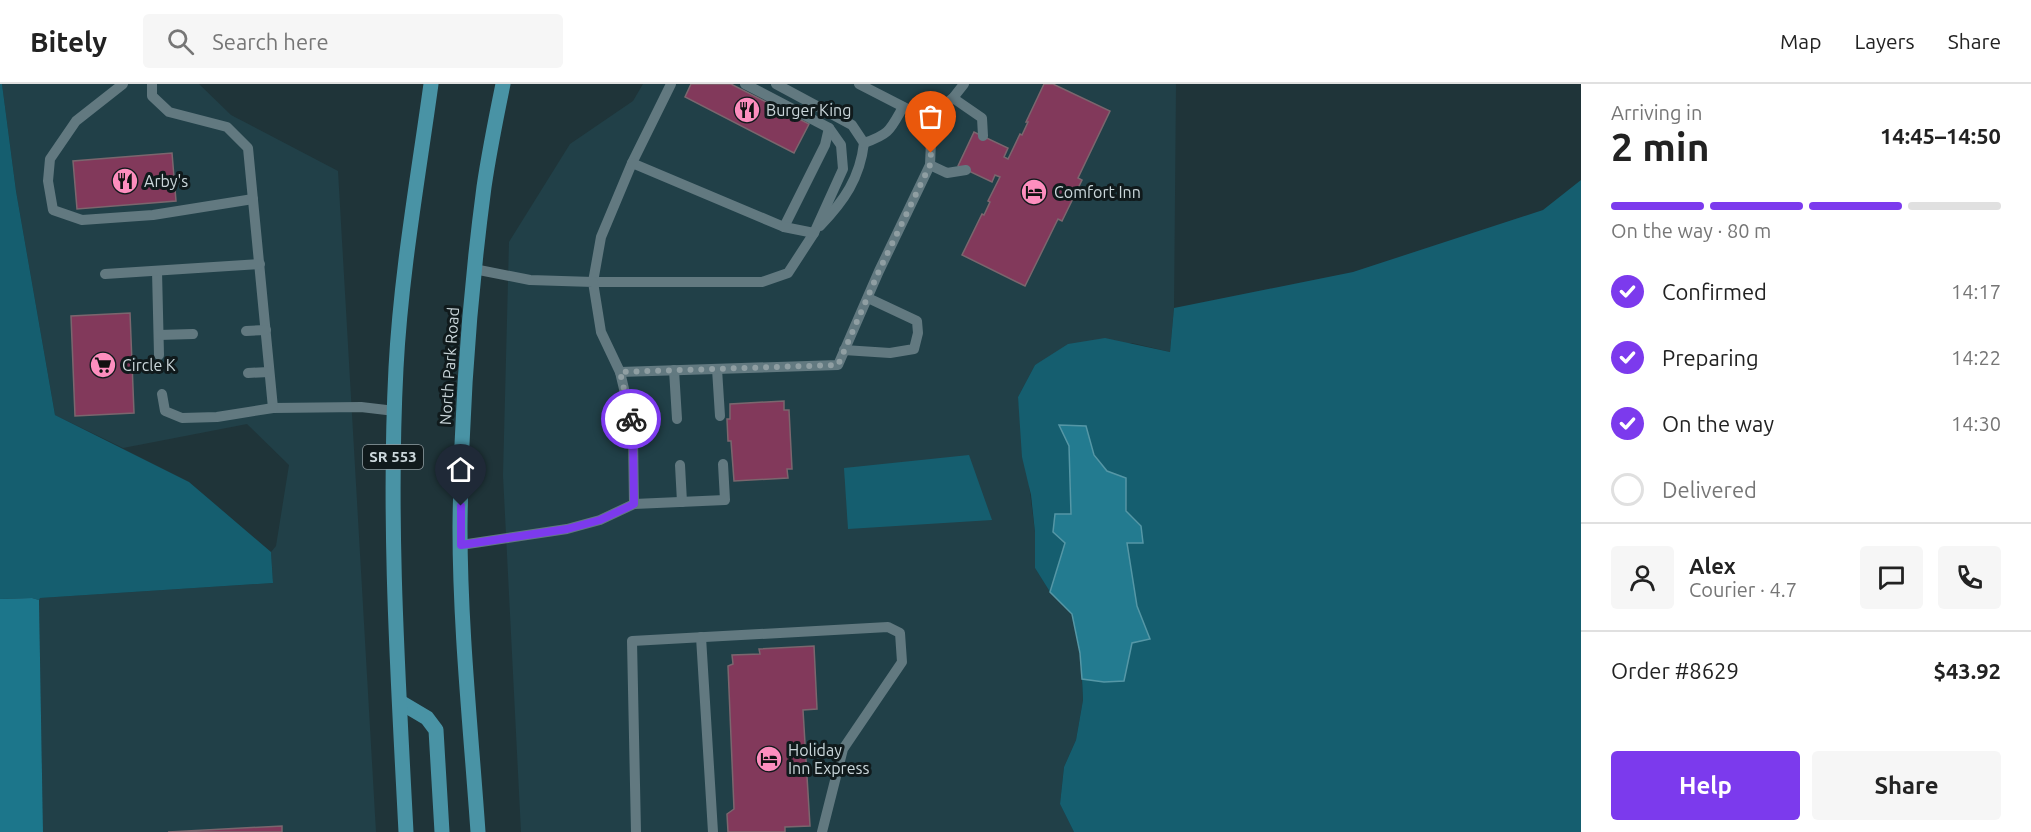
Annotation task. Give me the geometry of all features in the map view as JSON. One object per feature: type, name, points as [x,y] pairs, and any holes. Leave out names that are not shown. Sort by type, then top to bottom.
[{"type":"main road","name":"SR 553","points":[[406,832],[393,556],[396,367],[405,275],[431,84]]},
{"type":"main road","name":"North Park Road","points":[[478,832],[464,636],[461,545],[463,427],[474,269],[484,184],[502,84]]},
{"type":"main road","points":[[400,702],[427,718],[436,730],[442,832]]},
{"type":"lane","points":[[123,84],[76,121],[50,159],[48,181],[53,210],[82,220],[153,215],[253,199]]},
{"type":"lane","points":[[152,84],[152,96],[169,112],[227,127],[248,148],[273,408]]},
{"type":"lane","points":[[634,504],[633,436],[630,410],[620,372],[602,332],[593,282],[601,237],[632,163],[670,84]]},
{"type":"lane","points":[[474,269],[530,280],[593,282],[762,282],[788,273],[814,233],[843,169],[841,145],[829,128],[745,84]]},
{"type":"lane","points":[[776,84],[852,125],[864,143],[861,164],[840,204],[814,233]]},
{"type":"lane","points":[[859,84],[927,119]]},
{"type":"lane","points":[[927,119],[953,98],[964,84]]},
{"type":"lane","points":[[953,98],[982,118],[983,136]]},
{"type":"lane","points":[[864,143],[883,136],[903,107]]},
{"type":"lane","points":[[620,372],[838,365],[930,165],[931,141],[927,119]]},
{"type":"lane","points":[[784,227],[825,145],[829,128]]},
{"type":"lane","points":[[632,163],[784,227],[814,233]]},
{"type":"lane","points":[[930,165],[947,173],[966,170]]},
{"type":"lane","points":[[105,274],[260,264]]},
{"type":"lane","points":[[157,271],[159,355]]},
{"type":"lane","points":[[844,350],[890,353],[914,350],[918,333],[917,321],[868,297]]},
{"type":"lane","points":[[246,331],[266,330]]},
{"type":"lane","points":[[159,335],[193,334]]},
{"type":"lane","points":[[717,369],[720,416]]},
{"type":"lane","points":[[674,370],[677,419]]},
{"type":"lane","points":[[248,373],[269,372]]},
{"type":"lane","points":[[162,394],[165,411],[182,418],[217,417],[273,408],[361,407],[395,411]]},
{"type":"lane","points":[[461,545],[567,529],[600,520],[634,504],[725,500],[723,464]]},
{"type":"lane","points":[[680,465],[682,502]]},
{"type":"lane","points":[[636,832],[632,641],[888,627],[900,633],[902,662],[843,749],[822,832]]},
{"type":"lane","points":[[701,637],[713,832]]},
{"type":"shaded area","points":[[0,84],[2,84],[16,191],[55,415],[189,482],[271,552],[273,583],[40,598],[39,600],[32,598],[0,599]]},
{"type":"shaded area","points":[[2,84],[199,84],[231,115],[338,171],[376,832],[43,832],[39,598],[273,583],[271,552],[276,546],[289,465],[247,424],[123,448],[55,415],[16,191]]},
{"type":"shaded area","points":[[643,84],[1176,84],[1174,308],[1170,352],[1132,343],[1035,365],[1018,397],[1035,532],[1035,568],[1050,592],[1072,614],[1080,653],[1083,700],[1076,740],[1064,767],[1060,804],[1074,832],[521,832],[503,475],[509,242],[570,144],[633,101]]},
{"type":"shaded area","points":[[1581,180],[1581,832],[1074,832],[1060,804],[1064,767],[1076,740],[1083,700],[1082,679],[1104,682],[1132,643],[1150,639],[1137,606],[1127,543],[1126,479],[1107,471],[1094,454],[1086,426],[1060,426],[1069,446],[1071,515],[1055,514],[1065,542],[1050,592],[1035,568],[1035,532],[1031,495],[1022,457],[1018,397],[1035,365],[1068,344],[1105,338],[1170,352],[1174,308],[1353,272],[1543,210]]},
{"type":"shaded area","points":[[1059,425],[1086,426],[1094,455],[1107,471],[1126,478],[1126,511],[1141,526],[1143,543],[1127,543],[1137,606],[1150,639],[1132,643],[1124,681],[1104,682],[1082,679],[1080,653],[1072,614],[1050,592],[1065,543],[1053,532],[1055,514],[1071,514],[1069,446]]},
{"type":"shaded area","points":[[969,455],[992,520],[848,529],[844,468]]},
{"type":"shaded area","points":[[32,598],[39,600],[43,832],[0,832],[0,599]]},
{"type":"building","name":"Burger King","points":[[691,84],[731,84],[809,124],[794,153],[685,97]]},
{"type":"building","name":"Comfort Inn","points":[[1044,84],[1053,84],[1110,111],[1078,178],[1082,180],[1062,221],[1058,219],[1025,286],[962,255],[982,214],[984,215],[1000,177],[995,175],[992,182],[958,166],[974,132],[1008,148],[1004,157],[1008,159],[1020,134],[1022,135]]},
{"type":"building","name":"Arby's","points":[[172,153],[176,201],[77,209],[73,161]]},
{"type":"building","name":"Circle K","points":[[130,313],[134,413],[75,416],[71,316]]},
{"type":"building","points":[[784,401],[784,410],[789,410],[792,469],[787,469],[788,478],[734,481],[731,441],[728,441],[727,419],[730,419],[730,404]]},
{"type":"building","name":"Holiday Inn Express","points":[[814,646],[817,709],[803,710],[810,826],[785,827],[785,832],[728,832],[727,814],[734,809],[728,666],[733,664],[732,655],[760,654],[759,649]]},
{"type":"building","points":[[282,826],[282,832],[168,832]]},
{"type":"way so far","points":[[631,419],[620,372],[838,365],[879,271],[930,165],[931,153]]},
{"type":"place","name":"Burger King","points":[[747,110]]},
{"type":"place","name":"Arby's","points":[[125,181]]},
{"type":"place","name":"Comfort Inn","points":[[1034,192]]},
{"type":"place","name":"Circle K","points":[[103,365]]},
{"type":"place","name":"Holiday Inn Express","points":[[769,759]]},
{"type":"route","points":[[461,506],[461,545],[567,529],[600,520],[634,504],[631,419]]}]
